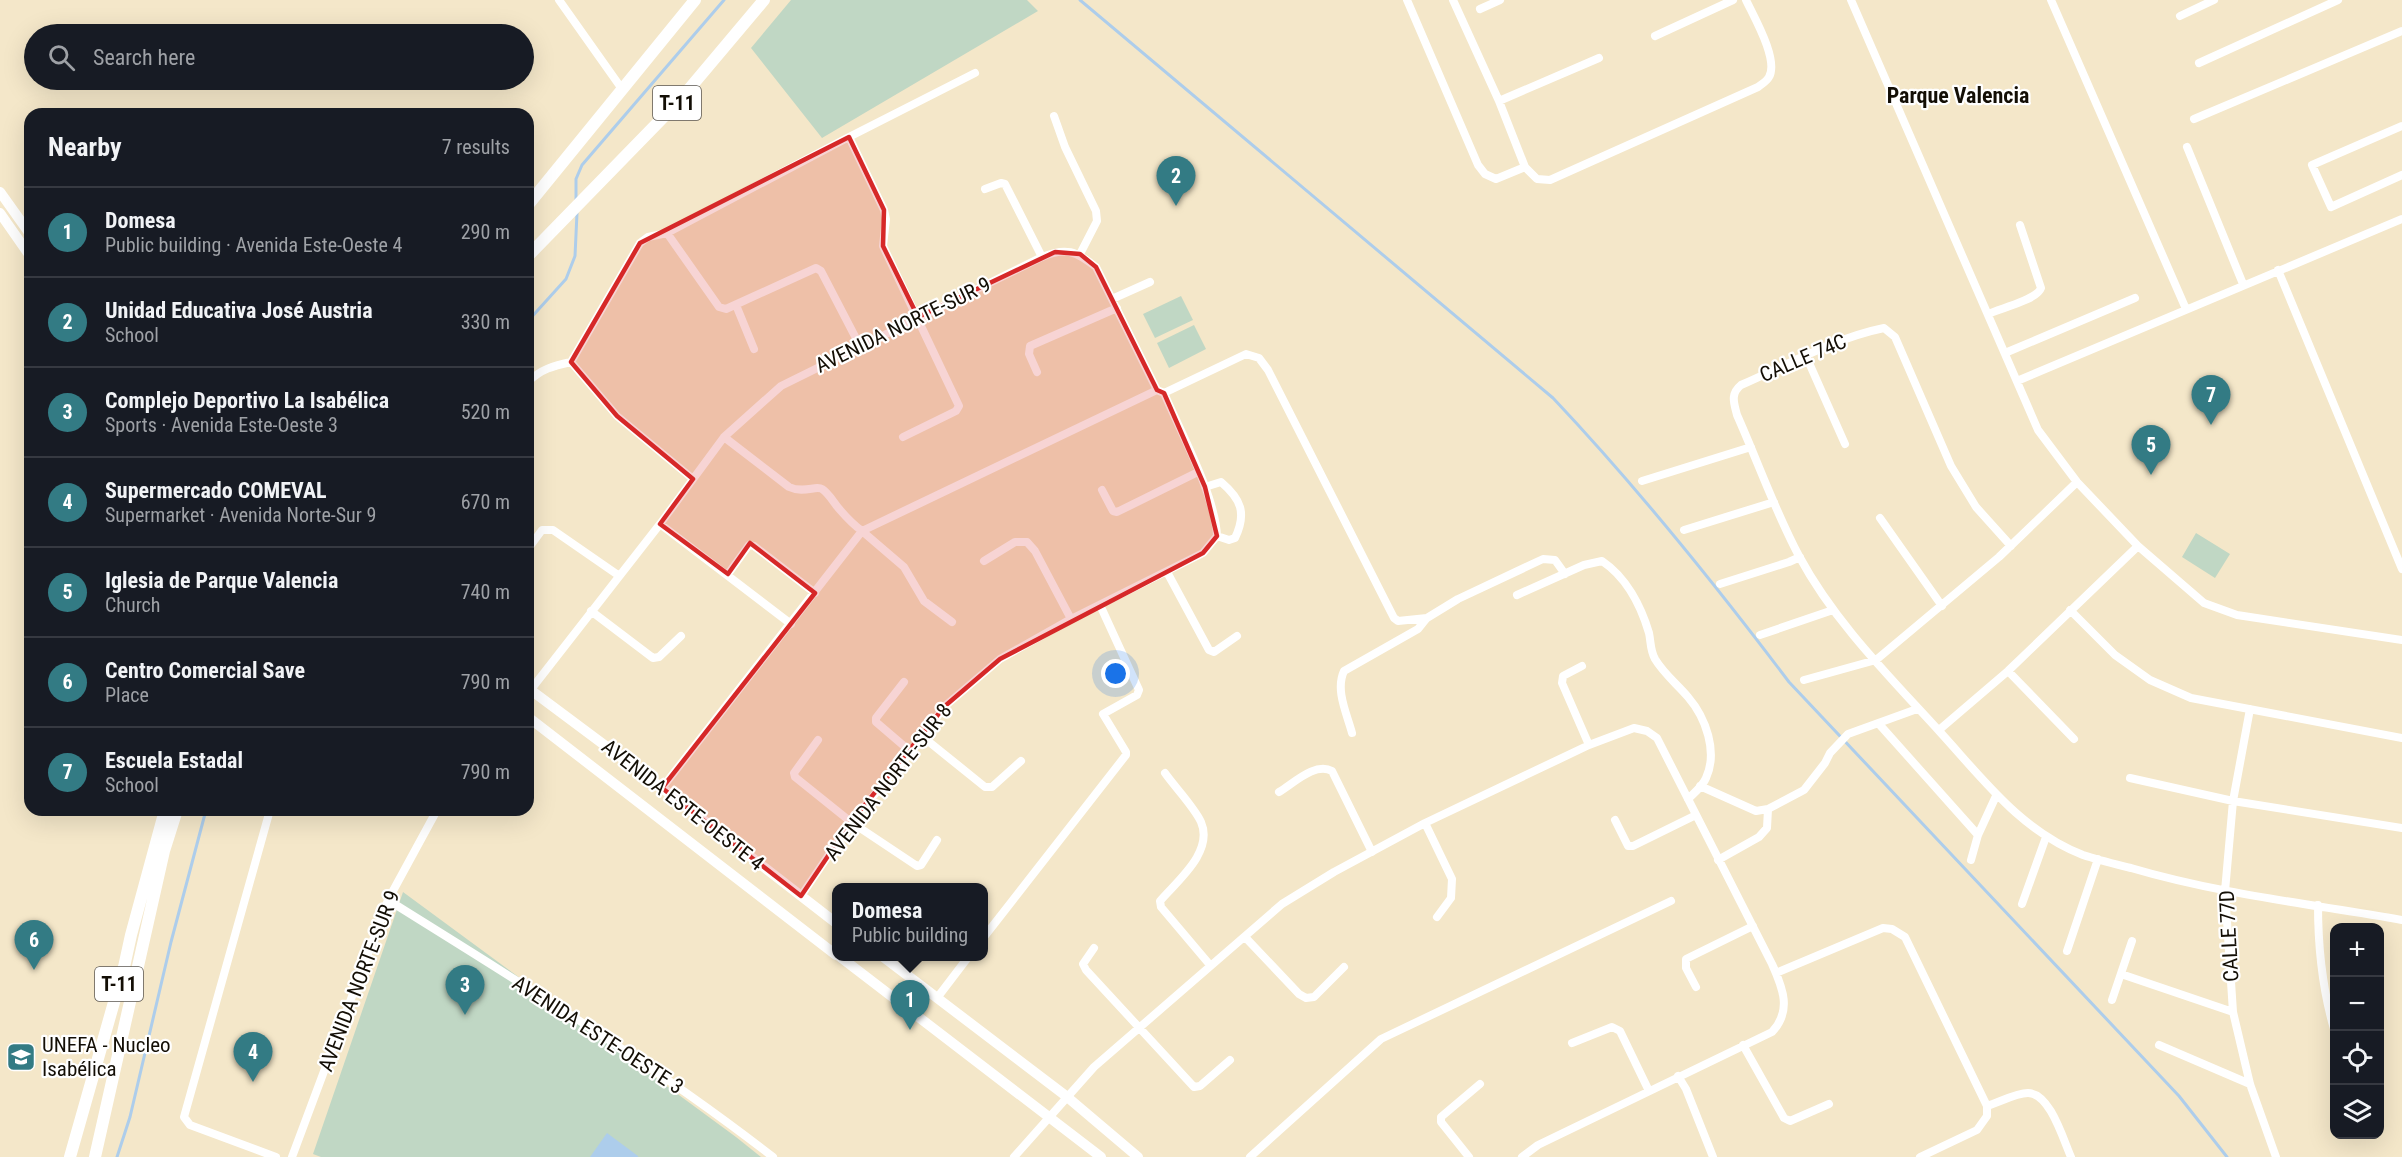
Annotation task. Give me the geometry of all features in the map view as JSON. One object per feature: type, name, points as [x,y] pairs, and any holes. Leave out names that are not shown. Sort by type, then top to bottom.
[{"type":"main road","name":"T-11","points":[[534,198],[694,0]]},
{"type":"main road","name":"T-11","points":[[534,250],[679,102],[764,0]]},
{"type":"main road","points":[[0,192],[24,226]]},
{"type":"main road","points":[[0,213],[24,247]]},
{"type":"main road","name":"AVENIDA ESTE-OESTE 4","points":[[534,694],[663,788],[832,918]]},
{"type":"main road","points":[[534,722],[832,951]]},
{"type":"main road","name":"T-11","points":[[70,1157],[124,967],[163,816]]},
{"type":"main road","name":"T-11","points":[[94,1157],[164,852],[175,816]]},
{"type":"main road","points":[[844,961],[1101,1157]]},
{"type":"main road","points":[[887,961],[1066,1096],[1138,1157]]},
{"type":"street","points":[[559,0],[622,89]]},
{"type":"street","points":[[1407,0],[1478,165],[1485,174],[1496,180],[1525,168]]},
{"type":"street","points":[[1453,0],[1499,101],[1525,168],[1537,179],[1550,180],[1758,87],[1769,78],[1772,67],[1768,48],[1746,0]]},
{"type":"street","points":[[1480,9],[1500,0]]},
{"type":"street","points":[[1655,36],[1733,0]]},
{"type":"street","points":[[1851,0],[2038,430],[2077,482],[2138,546],[2204,603],[2237,615],[2402,640]]},
{"type":"street","points":[[2051,0],[2186,309]]},
{"type":"street","points":[[2180,16],[2214,0]]},
{"type":"street","points":[[2199,63],[2338,0]]},
{"type":"street","points":[[2194,119],[2402,31]]},
{"type":"street","points":[[1499,101],[1599,58]]},
{"type":"street","points":[[571,362],[586,332],[640,243],[648,237],[667,233],[975,72]]},
{"type":"street","points":[[1054,116],[1065,147],[1096,211],[1097,221],[1080,254],[1096,267],[1161,392],[1205,487],[1216,518],[1216,536],[1229,540],[1235,538],[1243,523],[1241,509],[1232,492],[1221,482],[1205,487]]},
{"type":"street","points":[[2402,126],[2312,165],[2331,207],[2402,175]]},
{"type":"street","points":[[849,137],[884,210],[886,219],[883,246],[959,406],[956,411],[903,437]]},
{"type":"street","points":[[2187,147],[2243,284]]},
{"type":"street","points":[[985,189],[1001,183],[1005,184],[1042,257]]},
{"type":"street","points":[[2018,381],[2243,284],[2402,219]]},
{"type":"street","points":[[1988,314],[2040,292],[2041,288],[2020,225]]},
{"type":"street","points":[[667,233],[719,307],[726,309],[816,268],[820,271],[860,346]]},
{"type":"street","name":"AVENIDA NORTE-SUR 9","points":[[534,684],[660,524],[724,437],[780,386],[1042,257],[1055,252],[1080,254]]},
{"type":"street","points":[[2278,270],[2402,569]]},
{"type":"street","points":[[1112,299],[1150,282]]},
{"type":"street","points":[[2005,353],[2135,298]]},
{"type":"street","points":[[736,304],[754,349]]},
{"type":"street","points":[[1037,372],[1029,354],[1030,346],[1117,308]]},
{"type":"street","name":"CALLE 74C","points":[[1751,447],[1733,401],[1735,390],[1741,385],[1806,356],[1868,331],[1884,328],[1895,337],[1951,466],[1976,507],[2011,546]]},
{"type":"street","points":[[663,788],[862,531],[1246,354],[1259,358],[1268,370],[1394,618],[1398,621],[1408,621],[1428,618]]},
{"type":"street","points":[[1806,356],[1845,444]]},
{"type":"street","points":[[534,376],[548,367],[571,362]]},
{"type":"street","points":[[571,362],[617,416],[693,479]]},
{"type":"street","points":[[724,437],[789,488],[797,491],[808,491],[817,487],[823,489],[844,514],[904,567],[924,601],[952,622]]},
{"type":"street","points":[[1642,481],[1751,447],[1800,556],[1833,610],[1917,709],[1939,730],[1996,796],[2046,837],[2082,854],[2166,879],[2402,920]]},
{"type":"street","points":[[1102,490],[1113,511],[1117,512],[1198,472]]},
{"type":"street","points":[[1804,680],[1876,660],[2011,546],[2077,482]]},
{"type":"street","points":[[1684,530],[1774,502]]},
{"type":"street","points":[[1880,518],[1942,606]]},
{"type":"street","points":[[660,524],[791,624]]},
{"type":"street","points":[[534,541],[542,530],[553,530],[618,575]]},
{"type":"street","name":"AVENIDA NORTE-SUR 8","points":[[801,896],[851,822],[923,737],[945,706],[1000,659],[1071,619],[1203,553],[1216,536]]},
{"type":"street","points":[[984,561],[1014,542],[1027,542],[1035,551],[1071,619]]},
{"type":"street","points":[[728,574],[749,545],[754,546],[815,593]]},
{"type":"street","points":[[1939,730],[2008,671],[2138,546]]},
{"type":"street","points":[[1720,584],[1789,562],[1800,556]]},
{"type":"street","points":[[1352,733],[1341,691],[1340,680],[1344,671],[1418,628],[1428,618],[1458,599],[1543,559],[1555,560],[1564,574]]},
{"type":"street","points":[[1517,595],[1584,565],[1602,561],[1613,568],[1633,596],[1646,623],[1650,649],[1656,661],[1689,698],[1707,728],[1711,746],[1706,779],[1688,799]]},
{"type":"street","points":[[1167,572],[1209,650],[1214,652],[1236,636]]},
{"type":"street","points":[[988,933],[1126,755],[1103,714],[1137,695],[1138,690],[1100,605]]},
{"type":"street","points":[[1760,635],[1833,610]]},
{"type":"street","points":[[2070,610],[2115,655],[2150,680],[2190,698],[2402,738]]},
{"type":"street","points":[[591,611],[653,658],[659,657],[681,636]]},
{"type":"street","points":[[1582,666],[1563,676],[1562,683],[1589,745]]},
{"type":"street","points":[[2008,671],[2074,739]]},
{"type":"street","points":[[904,681],[876,718],[876,722],[910,752]]},
{"type":"street","points":[[1700,786],[1756,811],[1768,808],[1804,790],[1830,753],[1848,734],[1917,709]]},
{"type":"street","name":"CALLE 77D","points":[[2250,709],[2233,801],[2225,891],[2233,1012],[2250,1084],[2276,1157]]},
{"type":"street","points":[[1879,724],[1978,835]]},
{"type":"street","points":[[1014,1157],[1047,1117],[1094,1067],[1282,903],[1425,823],[1589,745],[1634,728],[1647,731],[1657,738],[1776,973],[1785,1004],[1780,1023],[1772,1032],[1538,1145],[1522,1157]]},
{"type":"street","points":[[923,737],[985,787],[992,786],[1021,761]]},
{"type":"street","points":[[818,740],[794,773],[795,777],[851,822],[916,866],[921,865],[937,840]]},
{"type":"street","points":[[1280,792],[1316,768],[1325,767],[1332,771],[1372,852]]},
{"type":"street","points":[[1165,773],[1202,822],[1204,841],[1197,858],[1160,901],[1161,907],[1210,965]]},
{"type":"street","points":[[2130,778],[2233,801],[2402,828]]},
{"type":"street","points":[[1971,860],[1978,835],[1996,796]]},
{"type":"street","points":[[1718,860],[1759,837],[1767,828],[1768,808]]},
{"type":"street","points":[[1615,820],[1628,846],[1696,815]]},
{"type":"street","points":[[268,816],[184,1117],[190,1125],[276,1157]]},
{"type":"street","name":"AVENIDA NORTE-SUR 9","points":[[292,1157],[388,900],[434,816]]},
{"type":"street","points":[[1425,823],[1452,879],[1451,898],[1437,917]]},
{"type":"street","points":[[2022,904],[2046,837]]},
{"type":"street","points":[[2067,951],[2098,859]]},
{"type":"street","name":"AVENIDA ESTE-OESTE 3","points":[[388,900],[612,1041],[706,1106],[773,1157]]},
{"type":"street","points":[[1250,1157],[1381,1039],[1671,901]]},
{"type":"street","points":[[2318,905],[2320,947],[2330,1015]]},
{"type":"street","points":[[1696,987],[1686,968],[1686,959],[1753,926]]},
{"type":"street","points":[[1776,973],[1883,928],[1899,932],[1905,937],[1988,1106],[1987,1116],[1977,1130],[1920,1157]]},
{"type":"street","points":[[1245,937],[1299,994],[1306,998],[1314,997],[1344,967]]},
{"type":"street","points":[[2112,1000],[2132,941]]},
{"type":"street","points":[[1094,948],[1083,964],[1086,970],[1194,1088],[1200,1086],[1230,1060]]},
{"type":"street","points":[[937,998],[966,961]]},
{"type":"street","points":[[2121,974],[2233,1012]]},
{"type":"street","points":[[1572,1043],[1612,1027],[1620,1031],[1649,1091]]},
{"type":"street","points":[[2159,1045],[2250,1084]]},
{"type":"street","points":[[1743,1046],[1784,1118],[1790,1121],[1829,1104]]},
{"type":"street","points":[[1678,1076],[1686,1089],[1713,1157]]},
{"type":"street","points":[[1469,1157],[1441,1122],[1441,1117],[1480,1083]]},
{"type":"street","points":[[1988,1106],[2027,1093],[2038,1094],[2046,1102],[2071,1157]]},
{"type":"highlighted area","points":[[849,137],[884,210],[883,246],[918,317],[1055,252],[1080,254],[1096,267],[1157,390],[1164,393],[1205,487],[1217,536],[1203,553],[1000,659],[945,706],[851,822],[801,896],[662,788],[815,593],[750,543],[728,574],[660,524],[693,479],[617,416],[571,362],[640,243]]},
{"type":"green space","points":[[791,0],[1027,0],[1038,11],[822,138],[751,48]]},
{"type":"green space","points":[[1181,296],[1193,320],[1155,338],[1143,314]]},
{"type":"green space","points":[[1194,325],[1206,349],[1169,368],[1157,343]]},
{"type":"green space","points":[[2196,533],[2230,554],[2215,578],[2182,557]]},
{"type":"green space","points":[[403,892],[761,1157],[321,1157],[313,1154]]},
{"type":"water","points":[[607,1133],[638,1156],[638,1157],[590,1157]]},
{"type":"waterway","points":[[576,201],[576,179],[582,165],[724,0]]},
{"type":"waterway","points":[[1080,0],[1553,398],[1675,537],[1789,682],[2179,1096],[2227,1157]]},
{"type":"waterway","points":[[534,314],[566,279],[575,256],[577,213]]},
{"type":"waterway","points":[[117,1157],[130,1117],[171,942],[204,816]]},
{"type":"place","name":"Unidad Educativa José Austria","points":[[1176,206]]},
{"type":"place","name":"Escuela Estadal","points":[[2211,425]]},
{"type":"place","name":"Iglesia de Parque Valencia","points":[[2151,475]]},
{"type":"place","name":"Centro Comercial Save","points":[[34,970]]},
{"type":"place","name":"Complejo Deportivo La Isabélica","points":[[465,1015]]},
{"type":"place","name":"Domesa","points":[[910,1030]]},
{"type":"place","name":"UNEFA - Nucleo Isabélica","points":[[21,1057]]},
{"type":"place","name":"Supermercado COMEVAL","points":[[253,1082]]},
{"type":"district","name":"Parque Valencia","points":[[1958,95]]}]
